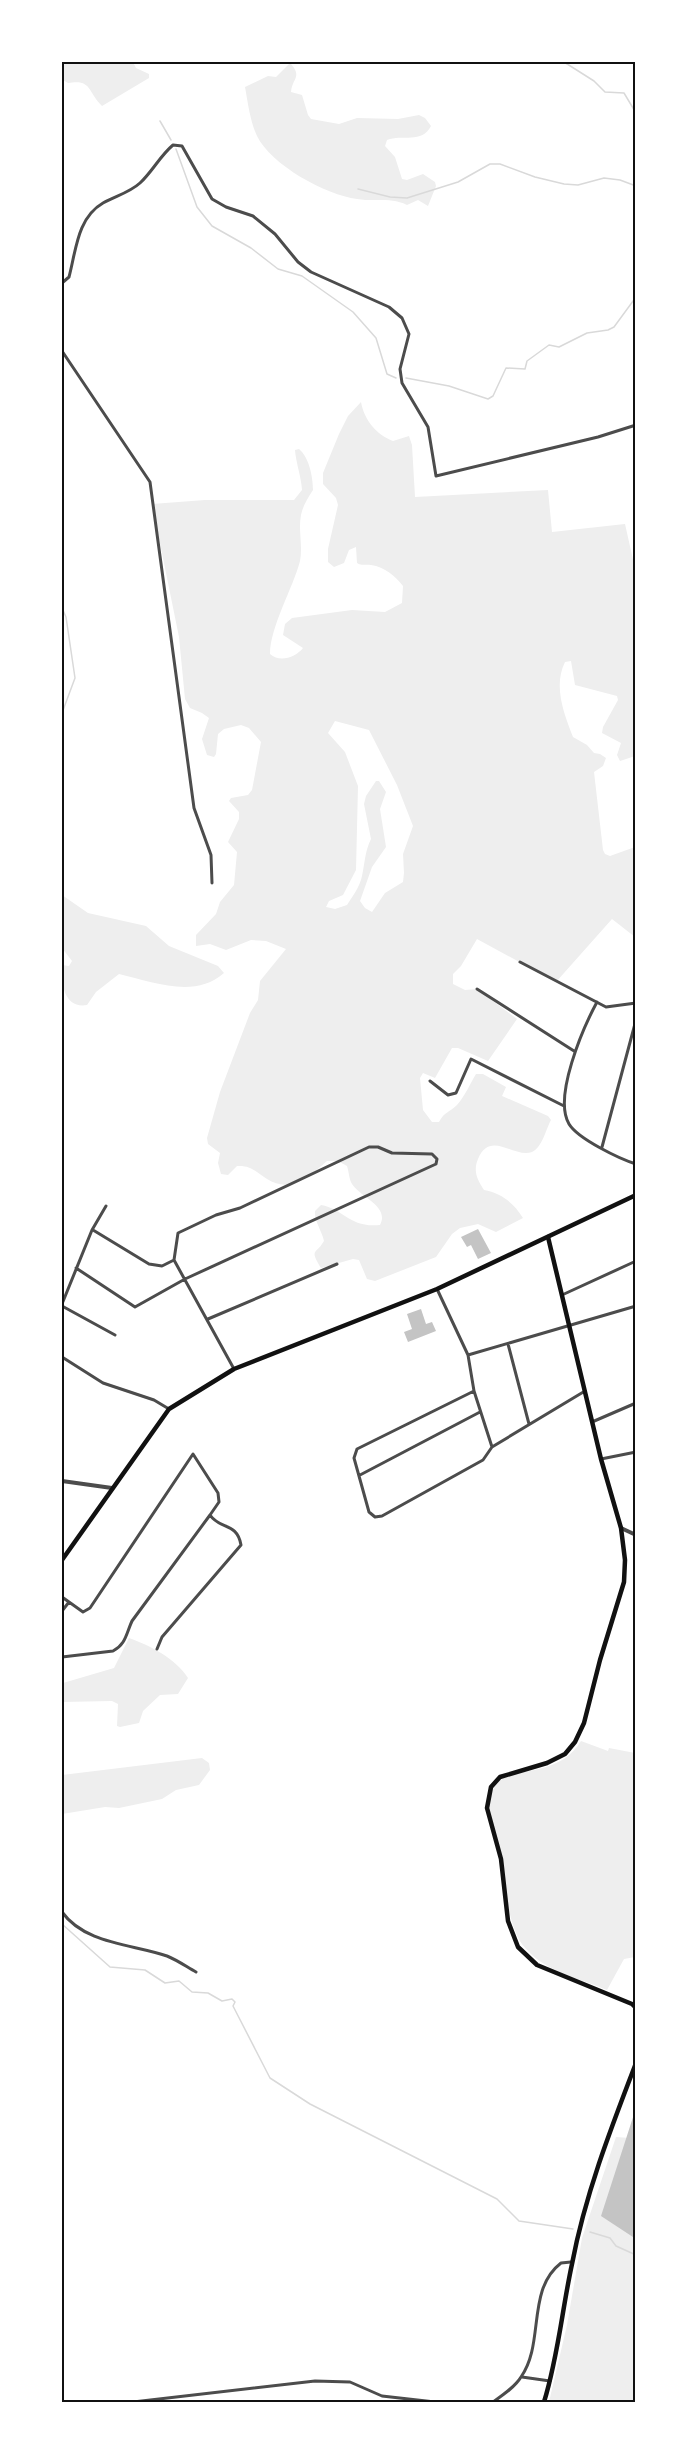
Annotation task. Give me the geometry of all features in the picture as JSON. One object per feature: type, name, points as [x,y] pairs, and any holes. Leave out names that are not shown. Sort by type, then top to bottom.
[{"type":"main road","points":[[62,1560],[169,1409],[234,1369],[437,1289],[636,1195]]},
{"type":"main road","points":[[548,1237],[601,1459],[621,1528],[625,1560],[624,1582],[600,1660],[584,1723],[576,1742],[565,1754],[547,1763],[500,1777],[491,1787],[487,1808],[501,1859],[508,1921],[518,1947],[537,1965],[632,2004],[636,2008]]},
{"type":"main road","points":[[543,2403],[550,2381],[572,2262],[608,2135],[636,2063]]},
{"type":"street","points":[[62,283],[69,277],[80,232],[89,214],[102,203],[128,192],[140,183],[173,144],[182,146],[212,199],[226,207],[253,216],[275,234],[298,262],[311,272],[389,307],[402,318],[408,334],[400,369],[402,382],[428,427],[436,476],[598,437],[636,425]]},
{"type":"street","points":[[62,351],[150,482],[194,808],[211,855],[212,883]]},
{"type":"street","points":[[520,962],[606,1007],[636,1003]]},
{"type":"street","points":[[477,989],[574,1051]]},
{"type":"street","points":[[597,1002],[574,1051],[564,1106],[568,1123],[576,1132],[613,1156],[636,1164]]},
{"type":"street","points":[[602,1148],[636,1020]]},
{"type":"street","points":[[430,1081],[448,1095],[456,1094],[471,1059],[564,1106]]},
{"type":"street","points":[[76,1268],[135,1307],[185,1279],[436,1164],[436,1159],[432,1154],[392,1153],[378,1147],[369,1147],[240,1208],[216,1215],[178,1233],[174,1260],[185,1279],[208,1319],[234,1369]]},
{"type":"street","points":[[106,1206],[92,1230],[62,1305],[115,1335]]},
{"type":"street","points":[[92,1230],[149,1264],[162,1266],[174,1260]]},
{"type":"street","points":[[562,1295],[636,1261]]},
{"type":"street","points":[[208,1319],[337,1264]]},
{"type":"street","points":[[437,1289],[468,1355],[474,1391],[492,1448]]},
{"type":"street","points":[[468,1355],[636,1306]]},
{"type":"street","points":[[508,1344],[530,1424]]},
{"type":"street","points":[[62,1357],[103,1383],[154,1400],[169,1409]]},
{"type":"street","points":[[474,1391],[357,1449],[354,1458],[369,1512],[375,1517],[382,1516],[483,1460],[492,1448],[585,1391]]},
{"type":"street","points":[[592,1422],[636,1403]]},
{"type":"street","points":[[360,1475],[480,1412]]},
{"type":"street","points":[[601,1459],[636,1452]]},
{"type":"street","points":[[62,1597],[83,1612],[90,1608],[193,1454],[218,1492],[219,1502],[132,1621],[126,1640],[121,1647],[113,1651],[62,1657]]},
{"type":"street","points":[[62,1481],[112,1488]]},
{"type":"street","points":[[157,1649],[162,1637],[241,1545],[240,1537],[233,1529],[213,1519],[210,1515]]},
{"type":"street","points":[[621,1528],[636,1534]]},
{"type":"street","points":[[62,1611],[69,1602]]},
{"type":"street","points":[[62,1912],[68,1921],[86,1933],[169,1957],[196,1972]]},
{"type":"street","points":[[494,2403],[522,2377],[532,2351],[540,2295],[555,2268],[561,2263],[572,2262]]},
{"type":"street","points":[[522,2377],[550,2381]]},
{"type":"street","points":[[133,2403],[315,2381],[350,2382],[382,2396],[435,2403]]},
{"type":"shaded area","points":[[62,62],[133,62],[136,68],[149,74],[149,78],[102,106],[85,85],[76,82],[68,83],[63,80]]},
{"type":"shaded area","points":[[290,63],[296,71],[291,92],[302,95],[311,119],[339,124],[357,118],[398,119],[419,115],[425,118],[431,126],[427,132],[417,137],[387,140],[385,146],[395,157],[402,179],[407,180],[423,174],[435,182],[436,186],[428,206],[418,200],[407,205],[388,200],[363,200],[330,192],[301,177],[274,158],[257,136],[245,87],[268,76],[276,77]]},
{"type":"shaded area","points":[[361,402],[368,421],[382,435],[393,441],[409,436],[412,445],[415,497],[548,490],[552,532],[625,524],[636,573],[635,756],[620,761],[617,755],[621,743],[602,733],[618,700],[617,696],[575,685],[571,661],[565,662],[560,681],[563,709],[573,737],[587,745],[594,753],[606,758],[603,766],[594,772],[603,850],[610,856],[635,847],[635,937],[612,919],[556,982],[477,939],[461,966],[453,974],[453,984],[465,990],[477,989],[517,1019],[488,1061],[458,1048],[452,1048],[435,1078],[423,1073],[420,1078],[423,1110],[432,1122],[439,1122],[460,1101],[476,1074],[483,1074],[506,1087],[502,1096],[548,1116],[551,1120],[535,1150],[525,1153],[496,1145],[489,1146],[483,1150],[476,1167],[476,1175],[484,1190],[506,1200],[523,1218],[496,1232],[478,1224],[460,1228],[452,1234],[436,1257],[375,1281],[367,1279],[359,1260],[353,1259],[321,1268],[315,1257],[315,1252],[324,1241],[315,1215],[315,1211],[321,1205],[336,1210],[361,1224],[380,1225],[381,1212],[352,1184],[347,1166],[338,1161],[327,1161],[307,1177],[284,1185],[275,1183],[246,1167],[237,1166],[228,1175],[221,1174],[218,1163],[220,1153],[208,1144],[207,1138],[220,1092],[250,1013],[258,1000],[260,981],[286,949],[266,941],[251,940],[226,950],[210,944],[196,946],[196,935],[216,914],[220,902],[234,885],[237,852],[228,842],[239,819],[239,812],[229,801],[231,798],[248,795],[252,790],[261,742],[249,728],[241,725],[224,729],[218,734],[216,754],[214,757],[207,755],[202,739],[209,718],[190,708],[185,699],[179,637],[152,504],[205,500],[294,500],[302,490],[295,450],[299,449],[310,468],[313,490],[301,515],[300,561],[274,632],[270,654],[278,658],[292,656],[303,648],[283,635],[285,624],[292,618],[352,610],[385,612],[402,603],[403,586],[385,570],[357,563],[356,547],[349,550],[344,563],[334,567],[328,562],[328,549],[338,505],[336,498],[323,484],[323,473],[348,416]],"holes":[[[335,721],[369,730],[397,785],[413,826],[403,854],[403,882],[385,893],[372,912],[360,901],[372,867],[386,847],[380,809],[386,792],[379,781],[376,781],[366,796],[364,804],[371,839],[361,880],[347,905],[335,909],[326,907],[329,901],[343,895],[356,870],[358,786],[345,752],[328,733]]]},
{"type":"shaded area","points":[[62,895],[88,913],[146,926],[169,946],[218,966],[224,973],[213,981],[187,987],[160,984],[119,974],[96,992],[87,1005],[73,1003],[65,992],[62,979],[62,965],[69,966],[72,961],[62,948]]},
{"type":"shaded area","points":[[129,1638],[162,1654],[183,1671],[188,1678],[178,1694],[160,1695],[143,1711],[139,1723],[120,1727],[117,1726],[118,1704],[112,1701],[62,1702],[63,1683],[114,1668]]},
{"type":"shaded area","points":[[581,1741],[608,1751],[609,1748],[635,1753],[635,1957],[624,1959],[607,1990],[549,1967],[532,1955],[517,1936],[487,1806],[488,1797],[494,1786],[502,1779],[547,1767],[560,1761]]},
{"type":"shaded area","points":[[202,1758],[209,1763],[210,1770],[199,1785],[176,1790],[162,1799],[119,1808],[105,1807],[62,1814],[62,1775]]},
{"type":"shaded area","points":[[616,2137],[630,2138],[636,2182],[635,2402],[549,2402],[567,2325],[582,2238]]},
{"type":"building","points":[[478,1229],[491,1253],[478,1259],[471,1245],[467,1247],[461,1237]]},
{"type":"building","points":[[421,1309],[426,1324],[432,1322],[436,1331],[408,1342],[404,1332],[412,1329],[407,1314]]},
{"type":"building","points":[[636,2111],[636,2239],[601,2216]]},
{"type":"waterway","points":[[564,62],[594,81],[605,92],[624,93],[636,113]]},
{"type":"waterway","points":[[160,121],[171,140]]},
{"type":"waterway","points":[[176,149],[197,207],[212,226],[251,248],[278,269],[302,276],[353,312],[376,338],[387,374],[396,378]]},
{"type":"waterway","points":[[358,189],[390,197],[407,198],[458,182],[490,164],[500,164],[535,177],[564,184],[578,185],[604,178],[620,180],[636,186]]},
{"type":"waterway","points":[[406,378],[449,386],[488,399],[493,396],[506,368],[525,369],[527,361],[549,345],[559,347],[587,333],[614,327],[636,297]]},
{"type":"waterway","points":[[62,608],[66,617],[75,678],[62,713]]},
{"type":"waterway","points":[[62,1924],[110,1967],[145,1970],[165,1983],[179,1981],[192,1992],[208,1993],[222,2001],[232,1999],[235,2002],[233,2006],[270,2078],[310,2104],[497,2199],[519,2221],[573,2229]]},
{"type":"waterway","points":[[590,2232],[610,2238],[616,2246],[636,2255]]}]
